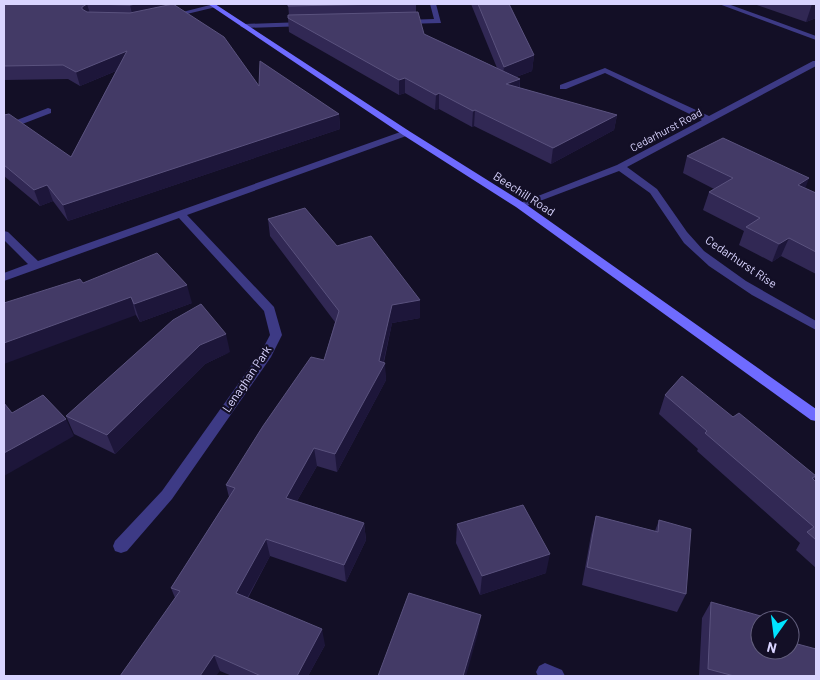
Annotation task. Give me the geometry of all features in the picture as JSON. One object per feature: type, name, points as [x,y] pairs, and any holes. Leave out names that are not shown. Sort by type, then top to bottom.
[{"type":"street","points":[[399,22],[438,21],[433,4]]},
{"type":"street","points":[[722,4],[816,38]]},
{"type":"street","points":[[162,17],[212,5]]},
{"type":"street","name":"Beechill Road","points":[[212,5],[406,133],[520,205],[816,416]]},
{"type":"street","points":[[244,26],[312,24]]},
{"type":"street","name":"Cedarhurst Road","points":[[520,205],[620,167],[816,63]]},
{"type":"street","points":[[563,87],[605,70],[710,120]]},
{"type":"street","points":[[4,128],[48,111]]},
{"type":"street","points":[[4,277],[406,133]]},
{"type":"street","name":"Cedarhurst Rise","points":[[620,167],[642,180],[661,200],[682,236],[701,254],[734,278],[816,326]]},
{"type":"street","name":"Lenaghan Park","points":[[121,546],[167,495],[266,354],[276,335],[270,310],[181,214]]},
{"type":"street","points":[[4,234],[36,266]]},
{"type":"building","points":[[4,4],[87,4],[82,9],[87,12],[130,13],[173,4],[224,37],[259,86],[260,61],[339,114],[63,205],[47,185],[34,190],[4,165],[4,115],[9,114],[71,157],[127,51],[76,72],[63,65],[4,66]]},
{"type":"building","points":[[87,4],[136,4],[130,5]]},
{"type":"building","points":[[288,4],[387,4],[288,6]]},
{"type":"building","points":[[478,4],[509,4],[534,55],[504,67]]},
{"type":"building","points":[[418,12],[424,34],[520,79],[506,84],[617,115],[553,148],[439,93],[436,95],[405,78],[399,80],[288,18],[288,15]]},
{"type":"building","points":[[723,138],[809,178],[798,185],[816,193],[816,252],[789,238],[779,244],[746,227],[760,218],[709,192],[733,178],[687,156]]},
{"type":"building","points":[[305,208],[337,246],[371,236],[420,300],[392,305],[379,361],[385,363],[335,454],[314,448],[286,498],[364,523],[344,565],[266,539],[236,593],[322,629],[297,676],[261,676],[214,655],[200,676],[120,676],[180,591],[171,588],[235,488],[226,485],[263,426],[311,357],[324,360],[339,311],[268,219]]},
{"type":"building","points":[[157,253],[187,285],[134,304],[131,297],[4,343],[4,303],[80,279],[83,283]]},
{"type":"building","points":[[201,304],[226,334],[200,345],[107,435],[66,416],[173,320]]},
{"type":"building","points":[[682,376],[733,417],[739,413],[816,476],[812,478],[816,482],[816,540],[807,532],[814,527],[705,433],[707,431],[665,395]]},
{"type":"building","points":[[43,395],[66,419],[4,453],[4,403],[12,413]]},
{"type":"building","points":[[523,505],[550,554],[482,576],[457,524]]},
{"type":"building","points":[[596,516],[658,532],[659,520],[691,529],[686,594],[587,567]]},
{"type":"building","points":[[409,593],[481,615],[463,676],[378,676]]},
{"type":"building","points":[[711,602],[750,613],[750,660],[800,660],[800,645],[816,649],[816,676],[734,676],[708,669]]}]
